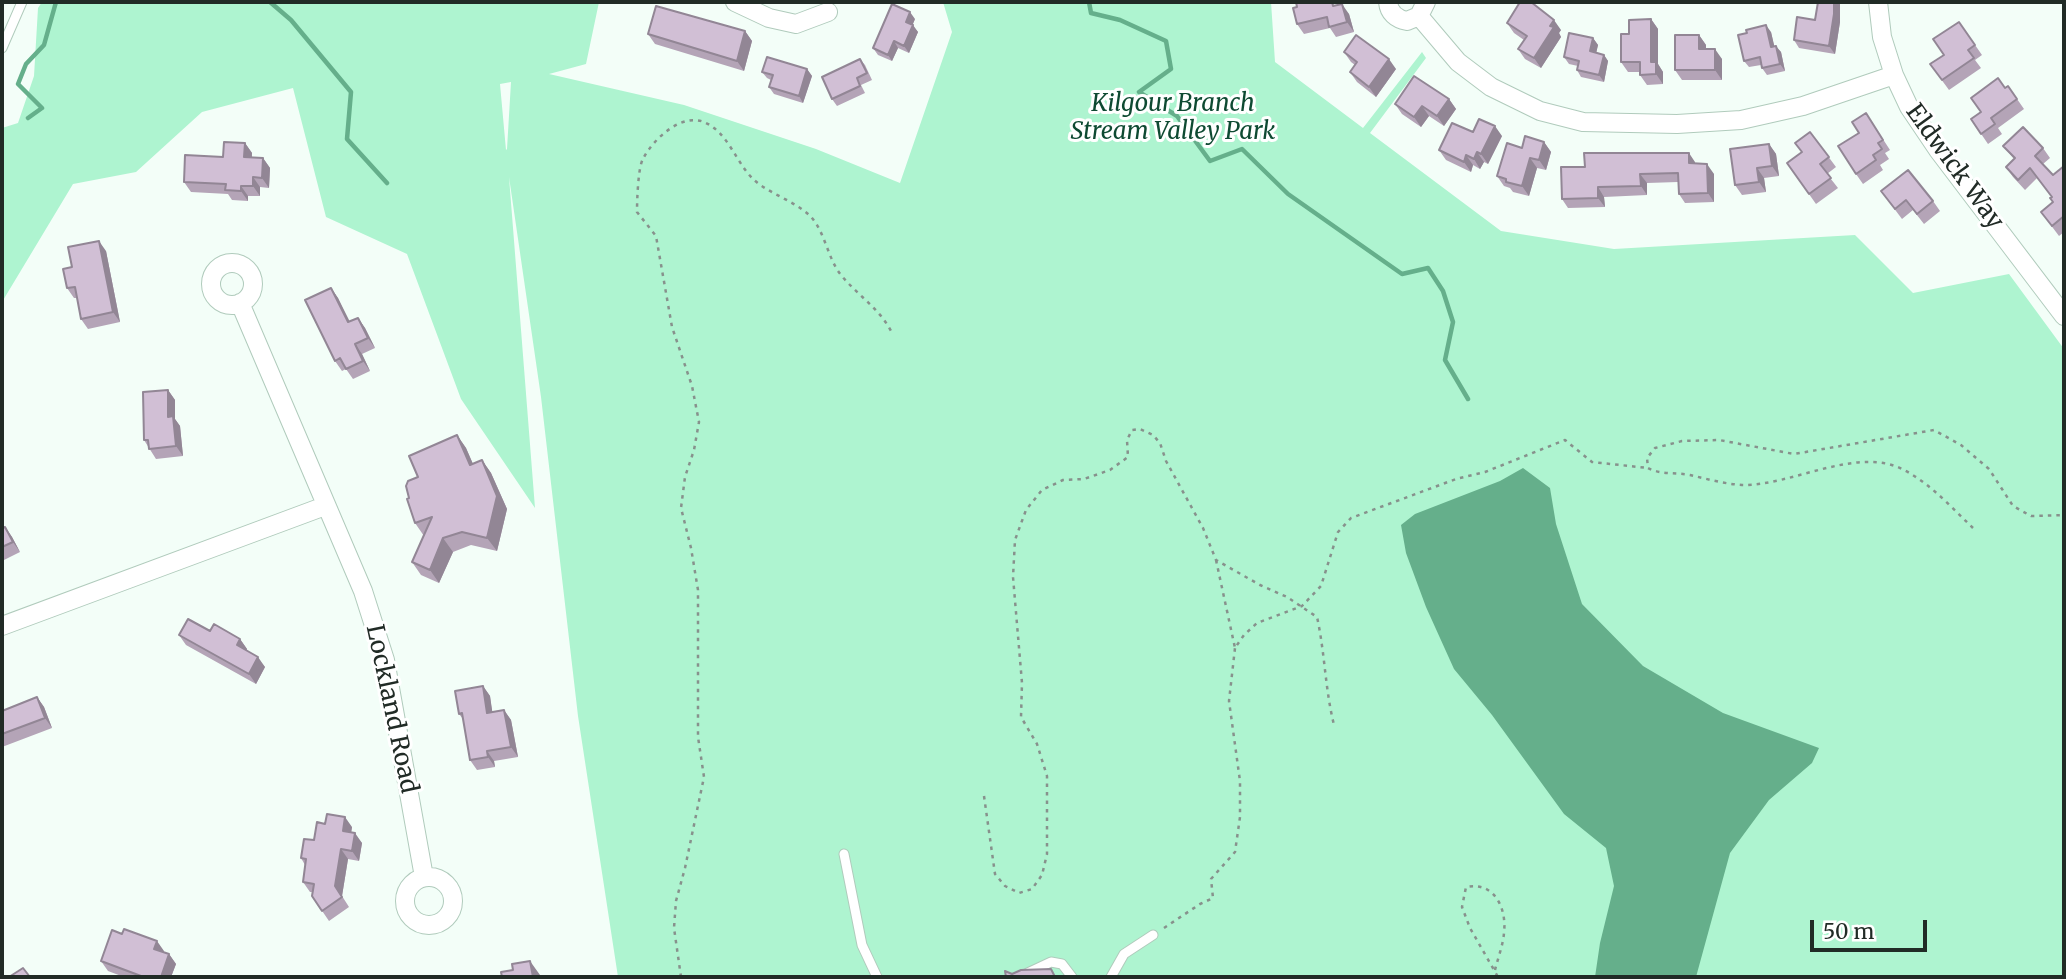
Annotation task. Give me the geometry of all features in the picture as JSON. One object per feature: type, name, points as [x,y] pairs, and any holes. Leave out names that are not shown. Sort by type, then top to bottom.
[{"type":"street","points":[[735,2],[769,18],[796,24],[828,12]]},
{"type":"street","points":[[1388,2],[1390,11],[1407,21],[1423,9],[1458,62],[1491,87],[1540,111],[1583,122],[1677,124],[1741,120],[1803,106],[1894,75]]},
{"type":"street","name":"Eldwick Way","points":[[1878,2],[1882,37],[1894,75],[1909,107],[1938,150],[2064,316]]},
{"type":"street","name":"Lockland Road","points":[[240,303],[363,591],[385,660],[424,877]]},
{"type":"street","points":[[2,626],[325,506]]},
{"type":"lane","points":[[2,48],[22,2]]},
{"type":"lane","points":[[844,854],[862,944],[877,977]]},
{"type":"lane","points":[[1111,977],[1124,954],[1153,935]]},
{"type":"lane","points":[[1019,977],[1051,962],[1062,964],[1072,977]]},
{"type":"path","points":[[681,977],[674,928],[676,901],[704,777],[698,737],[698,590],[681,509],[685,477],[699,422],[692,386],[672,327],[656,236],[637,212],[642,160],[677,123],[693,119],[706,123],[727,142],[753,179],[811,216],[840,274],[886,320],[893,335]]},
{"type":"path","points":[[984,796],[995,874],[1005,886],[1018,893],[1032,889],[1042,875],[1047,854],[1047,776],[1037,744],[1020,717],[1022,682],[1013,577],[1015,540],[1026,510],[1042,490],[1063,480],[1084,479],[1111,470],[1129,457],[1126,440],[1132,430],[1140,429],[1153,435],[1160,443],[1166,461],[1203,527],[1216,560],[1235,648],[1229,701],[1240,781],[1240,817],[1235,852],[1211,879],[1213,898],[1153,935]]},
{"type":"path","points":[[1648,468],[1647,458],[1655,448],[1682,441],[1719,440],[1794,454],[1934,430],[1961,445],[1989,469],[2013,506],[2031,516],[2064,515]]},
{"type":"path","points":[[1235,648],[1256,623],[1302,606],[1321,586],[1338,533],[1351,518],[1456,479],[1485,472],[1565,440],[1592,462],[1648,468],[1656,472],[1682,473],[1743,485],[1785,480],[1872,461],[1902,468],[1930,487],[1973,528]]},
{"type":"path","points":[[1216,560],[1302,606],[1317,617],[1323,644],[1326,693],[1334,724]]},
{"type":"path","points":[[1495,970],[1505,932],[1501,904],[1491,891],[1477,884],[1466,887],[1462,907],[1470,928],[1498,977]]},
{"type":"green space","name":"Kilgour Branch Stream Valley Park","points":[[42,2],[599,2],[586,64],[549,74],[684,105],[816,149],[900,183],[952,32],[943,2],[1271,2],[1275,62],[1363,128],[1422,52],[1426,58],[1370,133],[1501,231],[1614,249],[1855,235],[1913,293],[2009,274],[2064,349],[2064,977],[618,977],[578,716],[541,397],[509,177],[535,508],[461,399],[407,254],[326,217],[293,88],[202,112],[136,172],[73,184],[2,302],[2,128],[18,123],[34,76],[38,8]],"holes":[[[511,82],[507,149],[500,84]]]},
{"type":"shaded area","points":[[1523,468],[1550,488],[1556,524],[1582,604],[1643,666],[1723,713],[1819,748],[1812,763],[1769,800],[1730,853],[1696,977],[1595,977],[1614,886],[1606,848],[1564,814],[1492,715],[1454,669],[1426,607],[1406,553],[1401,525],[1415,514],[1500,481]]},
{"type":"building","points":[[1296,2],[1332,2],[1333,6],[1342,4],[1347,22],[1329,27],[1327,17],[1297,24],[1293,8],[1297,7]]},
{"type":"building","points":[[1520,2],[1531,2],[1554,20],[1550,26],[1554,27],[1534,58],[1518,49],[1527,36],[1507,23]]},
{"type":"building","points":[[1818,2],[1834,2],[1829,46],[1794,40],[1797,17],[1815,20]]},
{"type":"building","points":[[892,4],[910,12],[906,22],[913,25],[904,46],[894,41],[888,55],[873,48]]},
{"type":"building","points":[[656,6],[745,31],[737,61],[648,34]]},
{"type":"building","points":[[1651,19],[1651,62],[1656,62],[1656,74],[1640,75],[1640,62],[1621,62],[1621,34],[1629,34],[1629,20]]},
{"type":"building","points":[[1959,22],[1975,45],[1968,50],[1974,58],[1942,80],[1930,64],[1944,55],[1933,39]]},
{"type":"building","points":[[1766,25],[1771,47],[1776,46],[1780,64],[1762,68],[1760,57],[1744,61],[1738,35]]},
{"type":"building","points":[[1569,33],[1593,38],[1590,51],[1604,55],[1599,75],[1577,70],[1579,61],[1564,57]]},
{"type":"building","points":[[1356,35],[1389,59],[1369,87],[1350,72],[1357,62],[1344,52]]},
{"type":"building","points":[[1675,35],[1699,35],[1699,49],[1715,49],[1715,70],[1675,70]]},
{"type":"building","points":[[767,57],[807,69],[799,96],[769,87],[773,75],[762,72]]},
{"type":"building","points":[[860,59],[867,73],[857,78],[860,86],[832,99],[822,77]]},
{"type":"building","points":[[1414,76],[1449,99],[1437,116],[1422,106],[1414,117],[1395,104]]},
{"type":"building","points":[[1998,78],[2017,99],[1991,118],[1995,124],[1981,134],[1971,119],[1981,112],[1971,98]]},
{"type":"building","points":[[1866,113],[1883,140],[1878,143],[1882,149],[1873,155],[1876,160],[1856,174],[1838,146],[1859,133],[1852,122]]},
{"type":"building","points":[[1479,119],[1495,126],[1481,154],[1477,152],[1474,159],[1466,155],[1464,162],[1439,150],[1452,123],[1473,132]]},
{"type":"building","points":[[2023,127],[2043,148],[2035,156],[2053,175],[2064,166],[2064,216],[2052,226],[2041,212],[2053,202],[2050,198],[2052,197],[2030,168],[2018,180],[2006,167],[2015,158],[2003,146]]},
{"type":"building","points":[[1810,132],[1829,157],[1820,164],[1831,178],[1809,194],[1787,163],[1802,152],[1795,143]]},
{"type":"building","points":[[1525,136],[1544,142],[1539,160],[1530,158],[1522,186],[1506,182],[1506,179],[1497,176],[1507,143],[1522,148]]},
{"type":"building","points":[[224,142],[245,143],[244,157],[263,158],[262,178],[253,177],[253,186],[241,186],[241,191],[225,190],[226,184],[184,182],[185,155],[223,157]]},
{"type":"building","points":[[1769,144],[1772,166],[1757,168],[1759,182],[1735,185],[1730,149]]},
{"type":"building","points":[[1584,153],[1689,153],[1689,163],[1707,164],[1708,193],[1679,194],[1678,173],[1640,174],[1641,186],[1598,187],[1598,198],[1562,199],[1561,167],[1585,167]]},
{"type":"building","points":[[1908,170],[1933,201],[1917,214],[1906,200],[1895,209],[1881,191]]},
{"type":"building","points":[[99,241],[113,312],[81,319],[75,287],[67,288],[63,269],[72,267],[68,247]]},
{"type":"building","points":[[331,288],[348,322],[358,318],[368,338],[355,344],[363,361],[346,369],[340,358],[335,361],[305,300]]},
{"type":"building","points":[[168,390],[168,417],[173,416],[176,446],[149,449],[148,440],[144,440],[143,392]]},
{"type":"building","points":[[457,435],[470,465],[482,460],[497,496],[487,538],[462,532],[443,538],[430,570],[412,562],[432,517],[415,523],[407,499],[406,486],[408,481],[418,477],[409,456]]},
{"type":"building","points":[[5,527],[13,542],[2,547],[2,528]]},
{"type":"building","points":[[188,619],[210,631],[214,624],[240,639],[237,645],[258,657],[249,674],[179,635]]},
{"type":"building","points":[[483,686],[487,713],[504,710],[511,747],[487,751],[488,757],[470,760],[462,713],[459,714],[455,691]]},
{"type":"building","points":[[37,697],[45,718],[2,734],[2,711]]},
{"type":"building","points":[[327,814],[345,817],[343,831],[355,833],[352,851],[341,849],[335,886],[342,897],[322,911],[312,896],[314,884],[303,882],[306,859],[301,858],[304,839],[314,840],[317,822],[325,824]]},
{"type":"building","points":[[124,929],[157,941],[154,949],[169,954],[161,977],[140,977],[101,961],[112,930],[122,934]]},
{"type":"building","points":[[530,961],[533,977],[502,977],[501,972],[513,970],[512,964]]},
{"type":"building","points":[[23,968],[30,977],[9,977]]},
{"type":"building","points":[[1051,969],[1055,977],[1006,977],[1005,971],[1012,974],[1021,970]]},
{"type":"waterway","points":[[28,118],[42,108],[18,84],[26,64],[44,45],[56,2]]},
{"type":"waterway","points":[[270,2],[291,20],[351,92],[347,139],[387,183]]},
{"type":"waterway","points":[[1089,2],[1091,13],[1120,20],[1166,41],[1171,69],[1139,92],[1177,116],[1210,161],[1242,149],[1288,194],[1402,274],[1428,268],[1443,291],[1453,322],[1445,360],[1468,399]]}]
